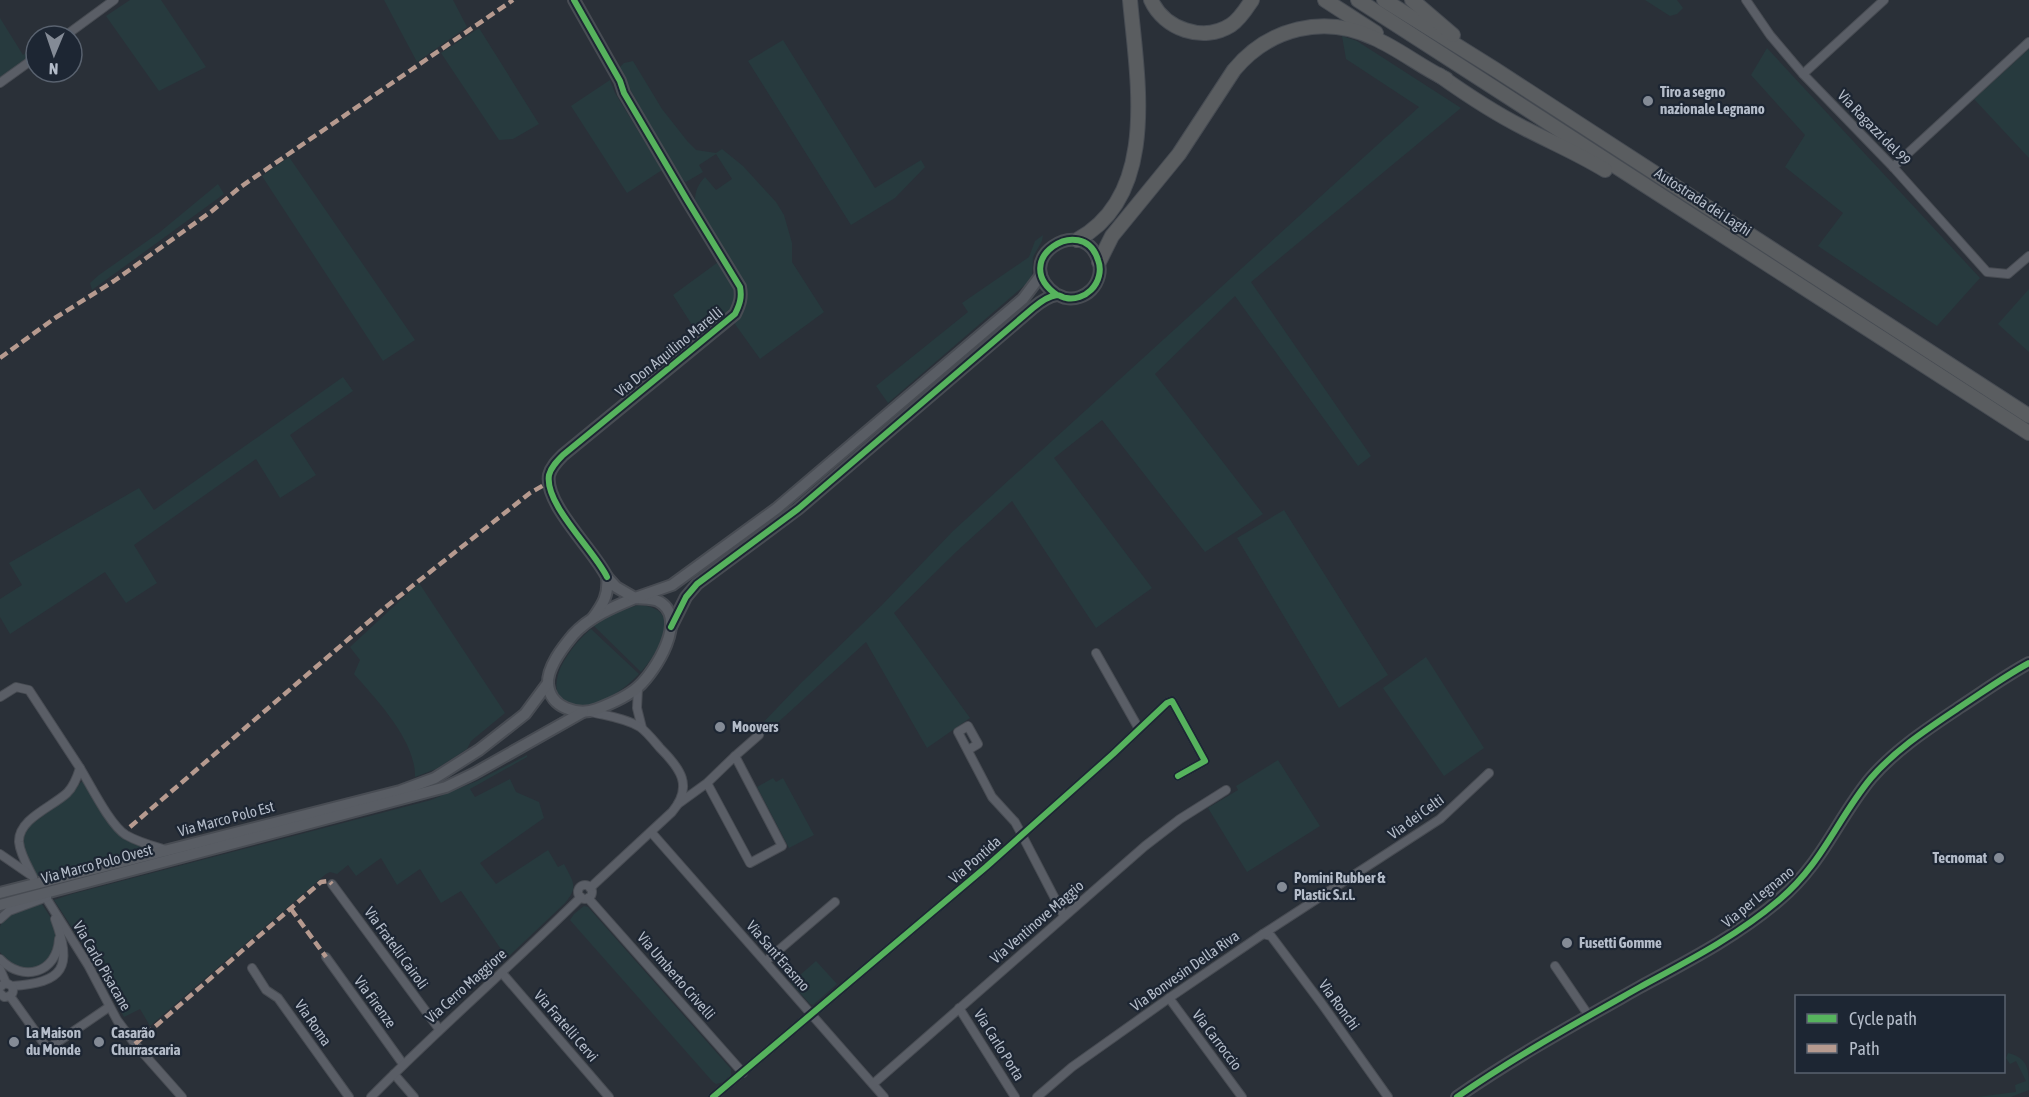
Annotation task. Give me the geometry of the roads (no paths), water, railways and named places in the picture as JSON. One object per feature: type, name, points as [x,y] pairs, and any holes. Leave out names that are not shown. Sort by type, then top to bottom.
[{"type":"highway","points":[[1077,240],[1092,231],[1111,213],[1123,189],[1138,138],[1139,105],[1130,0]]},
{"type":"highway","points":[[1151,0],[1168,22],[1192,32],[1222,30],[1245,12],[1252,0]]},
{"type":"highway","points":[[1325,0],[1486,106],[1527,129],[1579,153],[1622,180],[1708,225]]},
{"type":"highway","name":"Autostrada dei Laghi","points":[[1358,0],[2029,433]]},
{"type":"highway","name":"Autostrada dei Laghi","points":[[1384,0],[1496,70],[2029,416]]},
{"type":"highway","points":[[1412,0],[1496,70]]},
{"type":"highway","points":[[1100,262],[1112,236],[1179,154],[1234,70],[1243,59],[1274,38],[1295,30],[1335,26],[1375,38],[1446,80]]},
{"type":"street","points":[[81,24],[114,0]]},
{"type":"street","name":"Via Don Aquilino Marelli","points":[[574,0],[620,81],[624,93],[740,286],[741,293],[741,301],[735,314],[562,455],[549,474],[554,499],[607,577],[616,587],[635,598]]},
{"type":"street","name":"Via Ragazzi del 99","points":[[1746,0],[1770,35],[1803,74],[1893,167],[1987,272],[2008,274],[2029,256]]},
{"type":"street","points":[[1803,74],[1884,0]]},
{"type":"street","points":[[1893,167],[2029,42]]},
{"type":"street","points":[[0,83],[24,66]]},
{"type":"street","points":[[1077,240],[1091,248],[1100,262],[1098,280],[1093,289],[1076,298],[1057,296],[1044,284],[1041,275],[1044,256],[1057,242],[1077,240]]},
{"type":"street","points":[[592,618],[635,598],[672,585],[776,509],[1023,299],[1041,275]]},
{"type":"street","points":[[586,712],[608,704],[639,686],[663,654],[671,627],[686,597],[697,584],[798,509],[1032,308],[1057,296]]},
{"type":"street","points":[[607,577],[606,599],[592,618],[573,634],[554,663],[548,683],[552,695],[560,705],[570,711],[623,719],[642,728],[678,769],[684,789],[678,804]]},
{"type":"street","points":[[635,598],[660,602],[670,616],[671,627]]},
{"type":"street","points":[[1096,653],[1139,729]]},
{"type":"street","name":"Via per Legnano","points":[[1457,1097],[1539,1044],[1712,948],[1764,912],[1811,868],[1870,779],[1897,752],[1925,730],[2007,675],[2029,663]]},
{"type":"street","name":"Via Marco Polo Est","points":[[0,893],[400,791],[435,778],[479,750],[525,714],[548,683]]},
{"type":"street","points":[[639,686],[637,708],[642,728]]},
{"type":"street","points":[[0,697],[16,687],[29,690],[114,822],[122,831],[142,842],[168,850]]},
{"type":"street","name":"Via Pontida","points":[[713,1097],[1022,835],[1167,703],[1172,701],[1205,761],[1178,776]]},
{"type":"street","name":"Via Marco Polo Ovest","points":[[0,906],[446,787],[476,773],[586,712]]},
{"type":"street","points":[[651,832],[678,804],[707,783],[759,735]]},
{"type":"street","points":[[968,750],[992,797],[1015,822],[1064,916]]},
{"type":"street","points":[[707,783],[750,863],[782,846],[735,756]]},
{"type":"street","points":[[0,854],[33,877],[19,845],[24,826],[67,793],[81,768]]},
{"type":"street","name":"Via dei Celti","points":[[1354,875],[1440,819],[1489,773]]},
{"type":"street","name":"Via Ventinove Maggio","points":[[873,1084],[1163,831],[1226,790]]},
{"type":"street","name":"Via Cerro Maggiore","points":[[371,1097],[439,1029],[585,897],[578,891],[580,887],[585,885],[590,888],[651,832]]},
{"type":"street","name":"Via Sant'Erasmo","points":[[651,832],[884,1097]]},
{"type":"street","name":"Via Bonvesin Della Riva","points":[[1037,1097],[1072,1067],[1169,998],[1354,875]]},
{"type":"street","name":"Via Fratelli Cairoli","points":[[332,884],[439,1029]]},
{"type":"street","points":[[0,920],[9,911],[79,885]]},
{"type":"street","name":"Via Umberto Crivelli","points":[[585,897],[743,1073]]},
{"type":"street","points":[[766,961],[835,902]]},
{"type":"street","name":"Via Carlo Pisacane","points":[[59,934],[49,904],[88,965],[109,1007],[135,1044],[182,1097]]},
{"type":"street","points":[[0,959],[6,965],[21,972],[42,969],[49,965],[58,950],[59,934]]},
{"type":"street","points":[[6,985],[40,983],[49,980],[57,973],[62,966],[65,954],[59,934]]},
{"type":"street","name":"Via Ronchi","points":[[1263,934],[1271,936],[1388,1097]]},
{"type":"street","name":"Via Firenze","points":[[326,957],[403,1064]]},
{"type":"street","points":[[1555,966],[1589,1016]]},
{"type":"street","name":"Via Roma","points":[[252,968],[266,990],[278,998],[349,1097]]},
{"type":"street","points":[[0,969],[6,985],[13,993],[10,996]]},
{"type":"street","name":"Via Fratelli Cervi","points":[[502,973],[609,1097]]},
{"type":"street","points":[[0,993],[4,997],[10,996]]},
{"type":"street","points":[[10,996],[45,1046],[49,1048],[109,1007]]},
{"type":"street","name":"Via Carroccio","points":[[1169,998],[1242,1097]]},
{"type":"street","name":"Via Carlo Porta","points":[[959,1008],[1015,1097]]},
{"type":"street","points":[[394,1074],[414,1097]]},
{"type":"place","name":"Tiro a segno nazionale Legnano","points":[[1648,101]]},
{"type":"place","name":"Moovers","points":[[720,727]]},
{"type":"place","name":"Tecnomat","points":[[1999,858]]},
{"type":"place","name":"Pomini Rubber & Plastic S.r.l.","points":[[1282,887]]},
{"type":"place","name":"Fusetti Gomme","points":[[1567,943]]},
{"type":"place","name":"La Maison du Monde","points":[[14,1042]]},
{"type":"place","name":"Casarão Churrascaria","points":[[99,1042]]}]
